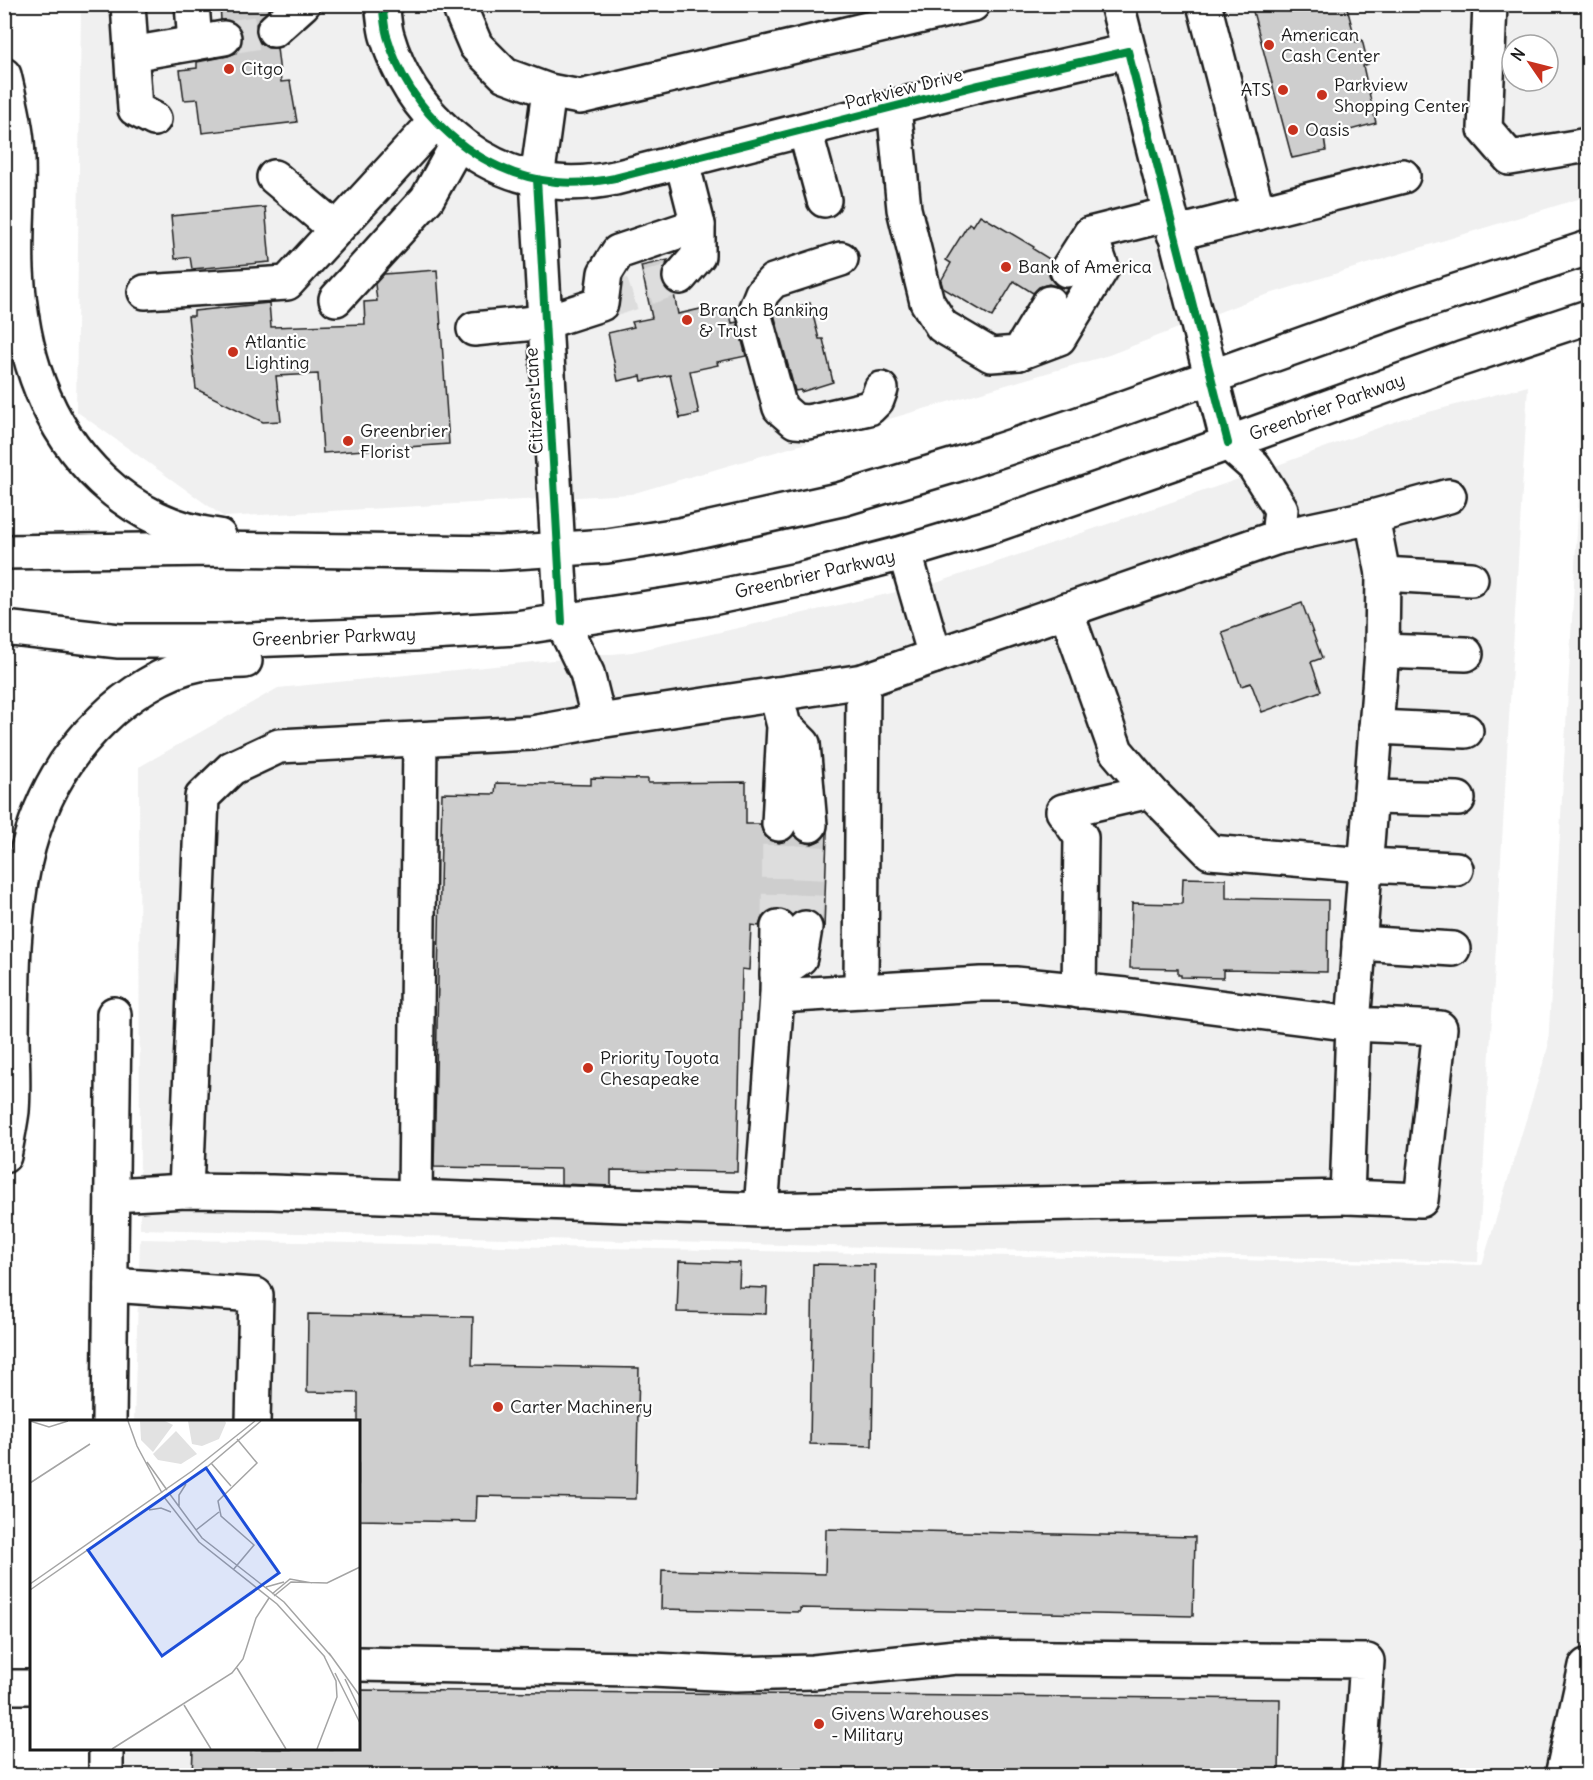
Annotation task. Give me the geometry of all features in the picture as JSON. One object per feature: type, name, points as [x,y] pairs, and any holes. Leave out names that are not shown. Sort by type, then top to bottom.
[{"type":"main road","points":[[128,4],[135,109],[154,118]]},
{"type":"main road","points":[[131,54],[209,41],[192,4]]},
{"type":"main road","points":[[274,30],[303,4]]},
{"type":"main road","name":"Parkview Drive","points":[[382,4],[387,35],[402,75],[427,112],[447,132],[494,165],[537,179],[558,183],[595,182],[682,162],[894,106],[1128,51]]},
{"type":"main road","points":[[461,4],[461,10],[476,46],[506,75],[549,91],[580,97],[973,4]]},
{"type":"main road","points":[[1117,4],[1228,443],[1254,466],[1281,509],[1278,537]]},
{"type":"main road","points":[[1204,4],[1258,213]]},
{"type":"main road","points":[[1490,4],[1485,129],[1510,158],[1588,144]]},
{"type":"main road","points":[[4,75],[17,142],[17,269],[19,297],[31,362],[50,411],[83,461],[113,490],[134,506],[179,528],[227,536],[306,537],[399,553]]},
{"type":"main road","name":"Citizens Lane","points":[[549,91],[537,179],[562,622]]},
{"type":"main road","points":[[894,106],[904,208],[927,302],[942,326],[991,355],[1019,353],[1059,338],[1102,268],[1090,234]]},
{"type":"main road","points":[[806,130],[824,200]]},
{"type":"main road","points":[[145,292],[286,283],[336,229],[447,132]]},
{"type":"main road","points":[[336,299],[427,199],[447,132]]},
{"type":"main road","points":[[680,277],[698,256],[698,225],[682,162]]},
{"type":"main road","points":[[274,177],[336,229]]},
{"type":"main road","points":[[1090,234],[1258,213],[1403,177]]},
{"type":"main road","points":[[474,329],[545,322],[601,304],[605,273],[618,252],[698,225]]},
{"type":"main road","points":[[1067,270],[1090,234]]},
{"type":"main road","points":[[4,552],[213,549],[500,553],[607,546],[679,535],[842,500],[1079,424],[1407,307],[1588,248]]},
{"type":"main road","points":[[841,259],[772,281],[762,293],[754,313],[780,408],[795,421],[808,422],[869,408],[877,400],[881,388]]},
{"type":"main road","points":[[1019,353],[1049,303]]},
{"type":"main road","name":"Greenbrier Parkway","points":[[4,628],[119,641],[220,641],[356,636],[516,628],[707,599],[803,579],[904,553],[1080,496],[1461,359],[1588,317]]},
{"type":"main road","points":[[186,1191],[202,797],[232,768],[279,746],[532,733],[863,681],[1278,537],[1372,517],[1449,496]]},
{"type":"main road","points":[[1347,1197],[1353,1024],[1382,651],[1383,574],[1372,517]]},
{"type":"main road","points":[[904,553],[935,656]]},
{"type":"main road","points":[[1383,574],[1471,579]]},
{"type":"main road","points":[[1066,610],[1116,751],[1150,791],[1210,852],[1365,865],[1456,869]]},
{"type":"main road","points":[[562,622],[587,673],[599,721]]},
{"type":"main road","points":[[4,1156],[12,1110],[13,974],[18,897],[25,855],[36,819],[49,788],[67,758],[111,710],[139,690],[167,675],[197,664],[268,661],[356,636]]},
{"type":"main road","points":[[1382,651],[1466,654]]},
{"type":"main road","points":[[861,991],[863,681]]},
{"type":"main road","points":[[776,694],[784,726],[784,824]]},
{"type":"main road","points":[[1376,727],[1466,731]]},
{"type":"main road","points":[[414,1197],[420,739]]},
{"type":"main road","points":[[1079,991],[1081,837],[1063,811],[1150,791]]},
{"type":"main road","points":[[1371,797],[1458,799]]},
{"type":"main road","points":[[761,1210],[781,927]]},
{"type":"main road","points":[[1359,943],[1453,949]]},
{"type":"main road","points":[[112,1195],[186,1191],[761,1210],[1347,1197],[1421,1200],[1440,1028],[1353,1024],[1125,995],[1015,984],[861,991],[777,985]]},
{"type":"main road","points":[[109,1420],[114,1014]]},
{"type":"main road","points":[[111,1285],[256,1294],[253,1420]]},
{"type":"main road","points":[[360,1664],[735,1674],[813,1672],[956,1657],[1366,1661],[1359,1776]]},
{"type":"main road","points":[[1562,1776],[1586,1666],[1588,1666]]},
{"type":"main road","points":[[4,1687],[30,1687]]},
{"type":"main road","points":[[106,1750],[106,1776]]},
{"type":"shaded area","points":[[81,5],[1588,5],[1588,196],[1253,299],[1109,355],[631,494],[224,517],[76,411]]},
{"type":"shaded area","points":[[1588,352],[1588,1775],[122,1776],[123,1750],[360,1750],[360,1420],[134,1420],[140,1239],[1482,1265],[1548,1047]]},
{"type":"shaded area","points":[[1528,386],[1478,1262],[140,1229],[139,767],[278,688],[632,652],[936,583],[1259,472],[1402,419]]},
{"type":"building","name":"Citgo","points":[[220,4],[271,4],[272,7],[256,24],[256,34],[260,43],[268,48],[277,48],[281,82],[290,81],[297,122],[202,133],[198,99],[184,100],[180,70],[197,68],[197,62],[236,53],[241,45],[243,35],[239,27],[231,21],[221,20]]},
{"type":"building","name":"Parkview Shopping Center","points":[[1251,4],[1346,4],[1356,42],[1362,40],[1368,64],[1363,66],[1376,123],[1324,137],[1326,151],[1292,158]]},
{"type":"building","points":[[265,207],[270,262],[192,269],[190,257],[175,259],[171,216]]},
{"type":"building","name":"Bank of America","points":[[980,215],[1034,247],[1033,249],[1051,260],[1048,269],[1050,278],[1057,286],[1067,289],[1065,293],[1049,284],[1039,287],[1033,293],[1014,281],[992,317],[943,288],[941,281],[951,263],[946,260],[969,223],[973,226]]},
{"type":"building","name":"Branch Banking & Trust","points":[[668,260],[662,273],[662,283],[667,291],[674,294],[678,314],[705,308],[707,314],[729,310],[732,323],[737,322],[746,356],[690,371],[699,414],[680,418],[670,375],[642,381],[641,376],[618,381],[608,333],[634,327],[632,322],[652,318],[641,266]]},
{"type":"building","points":[[437,270],[449,444],[323,453],[318,374],[276,376],[281,421],[263,422],[196,389],[188,316],[194,316],[194,311],[269,303],[271,327],[365,324],[364,302],[377,301],[375,284],[384,274]]},
{"type":"building","points":[[810,303],[819,339],[823,339],[833,382],[801,392],[801,390],[795,391],[774,314]]},
{"type":"building","points":[[1302,603],[1322,658],[1311,662],[1321,691],[1262,712],[1251,683],[1241,686],[1222,632]]},
{"type":"building","name":"Priority Toyota Chesapeake","points":[[591,778],[648,779],[648,783],[746,782],[746,824],[760,824],[769,840],[779,843],[794,835],[802,842],[812,844],[821,840],[827,833],[824,930],[817,914],[807,909],[799,910],[792,915],[779,908],[769,910],[762,917],[759,926],[751,925],[749,970],[742,969],[737,1172],[611,1170],[611,1186],[561,1184],[561,1169],[434,1167],[442,793],[495,794],[496,783],[591,785]]},
{"type":"building","points":[[1183,878],[1226,879],[1226,898],[1328,900],[1327,972],[1223,970],[1223,978],[1181,977],[1178,975],[1178,969],[1130,968],[1132,903],[1182,904]]},
{"type":"building","points":[[679,1261],[740,1263],[739,1287],[767,1288],[766,1314],[677,1312]]},
{"type":"building","points":[[813,1264],[875,1265],[872,1446],[810,1444]]},
{"type":"building","name":"Carter Machinery","points":[[308,1314],[473,1317],[472,1365],[639,1368],[636,1499],[477,1496],[476,1522],[360,1520],[358,1393],[307,1392]]},
{"type":"building","points":[[826,1529],[1195,1537],[1193,1616],[800,1608],[800,1612],[661,1609],[662,1570],[825,1574]]},
{"type":"building","name":"Givens Warehouses - Military","points":[[360,1690],[1280,1699],[1279,1776],[192,1776],[193,1750],[360,1750]]},
{"type":"tunnel","points":[[224,38],[274,30]]},
{"type":"tunnel","points":[[601,304],[680,277]]},
{"type":"tunnel","points":[[778,927],[779,824]]},
{"type":"tunnel","points":[[805,928],[810,825]]},
{"type":"cycle path","points":[[382,4],[386,32],[397,64],[411,90],[450,134],[473,152],[499,166],[527,177],[563,183],[615,178],[979,85],[1128,51],[1228,443]]},
{"type":"cycle path","points":[[537,179],[562,622]]},
{"type":"place","name":"American Cash Center","points":[[1269,45]]},
{"type":"place","name":"Citgo","points":[[229,69]]},
{"type":"place","name":"ATS","points":[[1283,90]]},
{"type":"place","name":"Parkview Shopping Center","points":[[1322,95]]},
{"type":"place","name":"Oasis","points":[[1293,130]]},
{"type":"place","name":"Bank of America","points":[[1006,267]]},
{"type":"place","name":"Branch Banking & Trust","points":[[687,320]]},
{"type":"place","name":"Atlantic Lighting","points":[[233,352]]},
{"type":"place","name":"Greenbrier Florist","points":[[348,441]]},
{"type":"place","name":"Priority Toyota Chesapeake","points":[[588,1068]]},
{"type":"place","name":"Carter Machinery","points":[[498,1407]]},
{"type":"place","name":"Givens Warehouses - Military","points":[[819,1724]]}]
